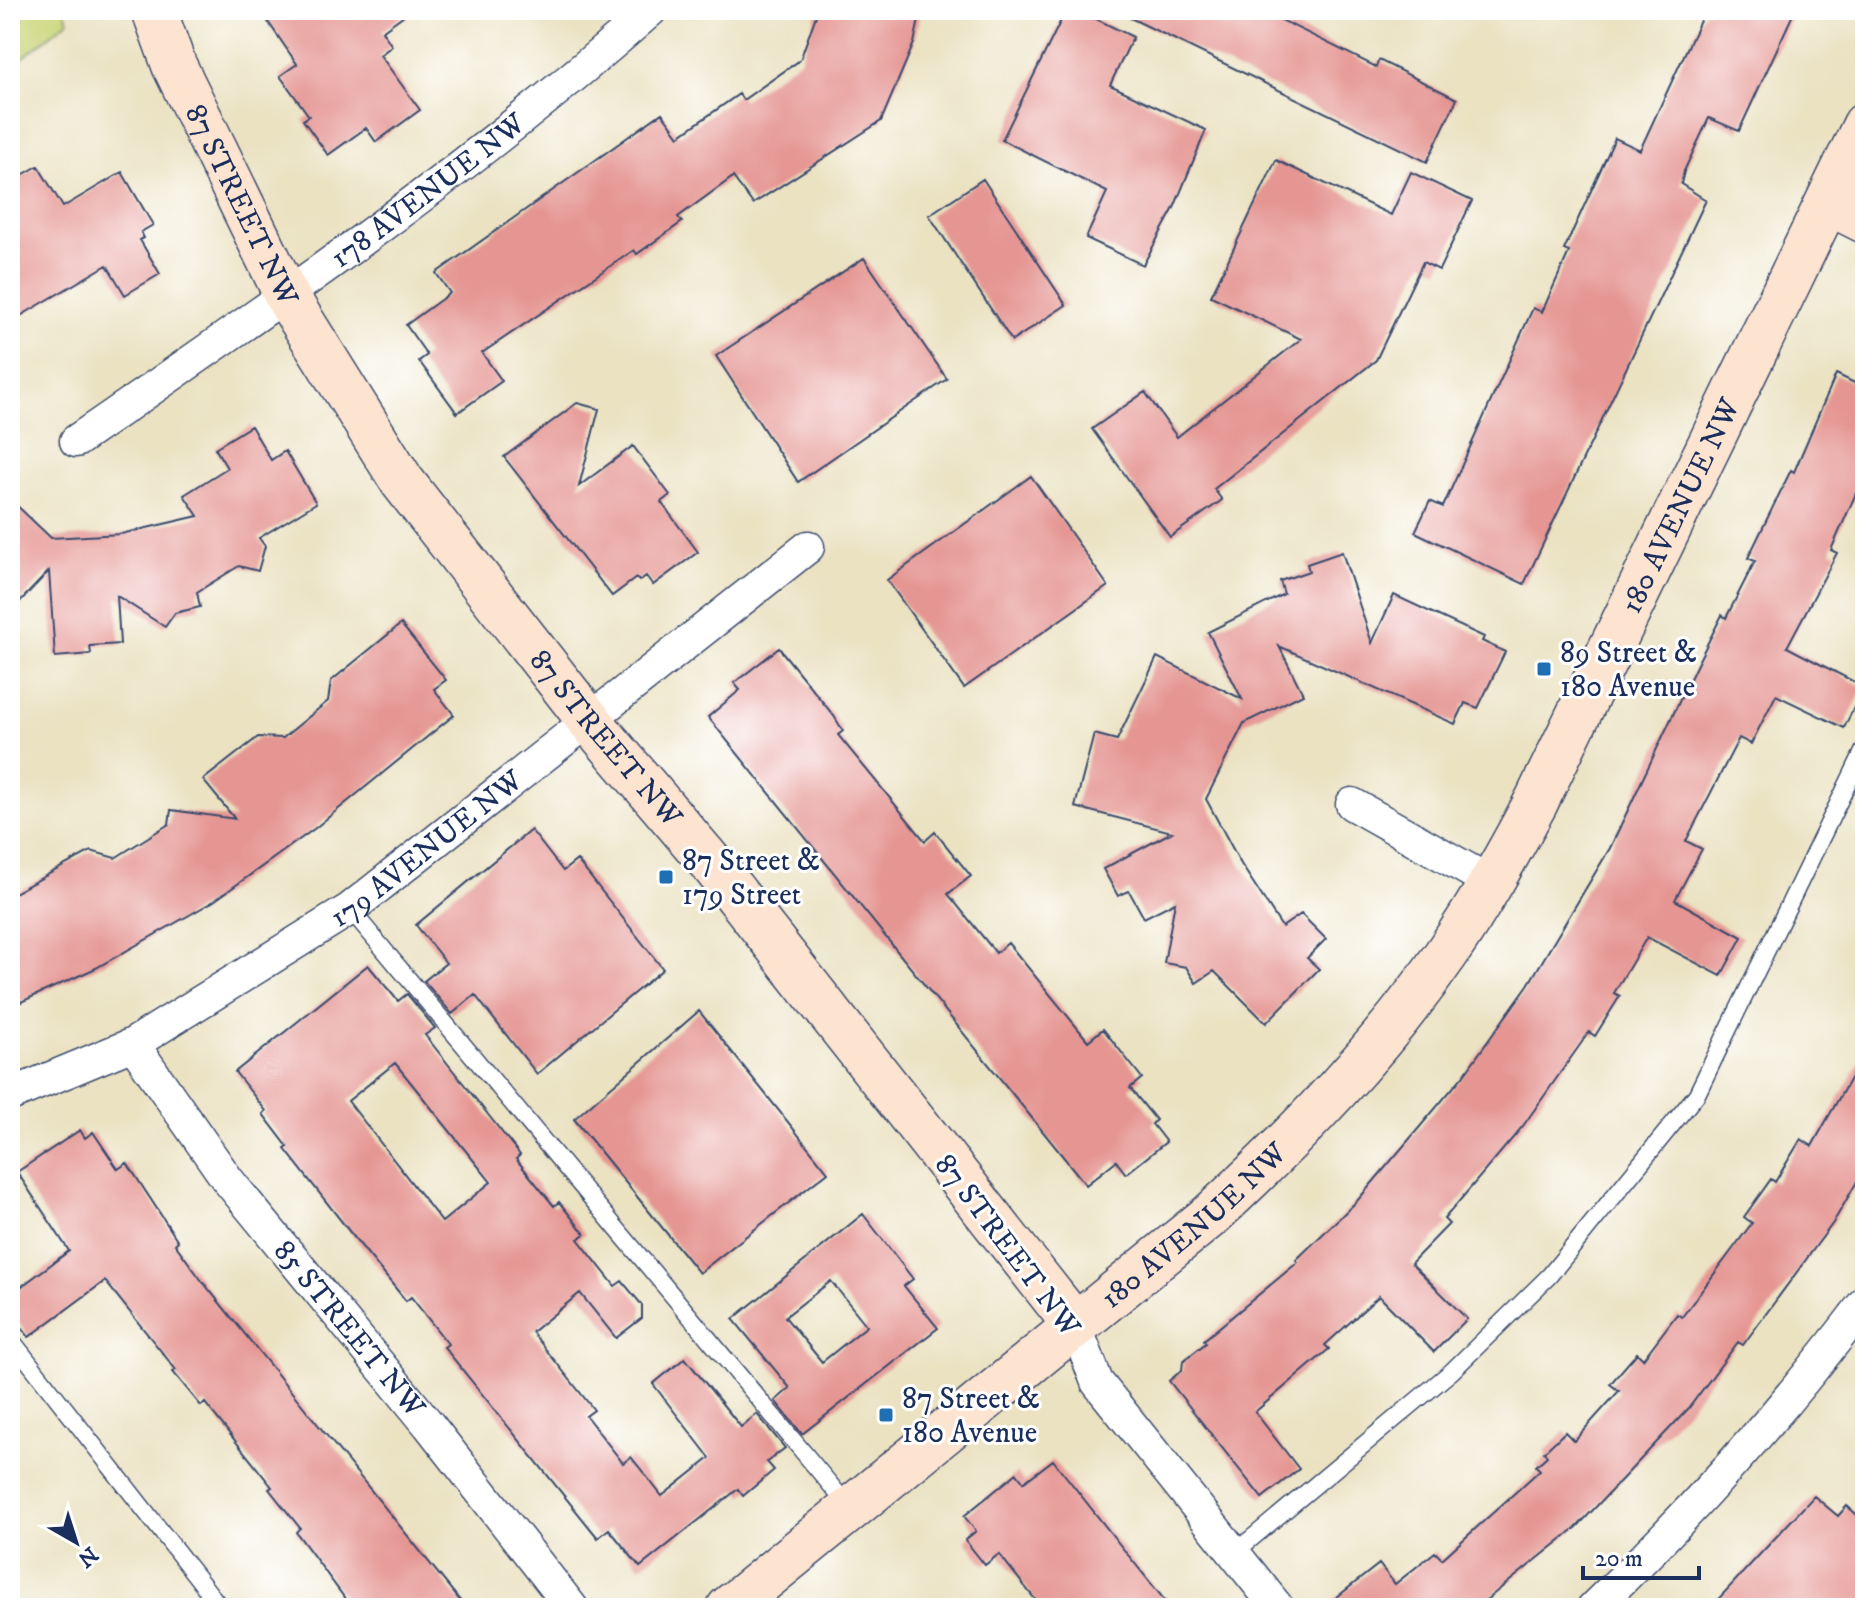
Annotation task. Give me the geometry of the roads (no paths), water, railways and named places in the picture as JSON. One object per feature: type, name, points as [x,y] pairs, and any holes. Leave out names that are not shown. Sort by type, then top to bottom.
[{"type":"street","name":"87 STREET NW","points":[[154,10],[174,65],[287,297],[402,481],[588,719],[716,869],[1075,1325],[1097,1382],[1278,1608]]},
{"type":"street","name":"178 AVENUE NW","points":[[76,441],[287,297],[550,99],[651,10]]},
{"type":"street","name":"180 AVENUE NW","points":[[729,1608],[1211,1215],[1317,1112],[1399,1017],[1446,955],[1492,883],[1847,212],[1865,125]]},
{"type":"street","name":"179 AVENUE NW","points":[[10,1095],[133,1044],[350,909],[808,547]]},
{"type":"street","points":[[1352,804],[1492,883]]},
{"type":"street","name":"85 STREET NW","points":[[133,1044],[227,1179],[429,1425],[572,1608]]},
{"type":"street","points":[[1593,1608],[1716,1484],[1799,1390],[1865,1302]]},
{"type":"lane","points":[[1234,1553],[1452,1371],[1549,1276],[1697,1094],[1865,748]]},
{"type":"lane","points":[[350,909],[850,1509]]},
{"type":"lane","points":[[10,1338],[221,1608]]},
{"type":"place","name":"89 Street & 180 Avenue","points":[[1544,669]]},
{"type":"place","name":"87 Street & 179 Street","points":[[666,877]]},
{"type":"place","name":"87 Street & 180 Avenue","points":[[886,1415]]}]
